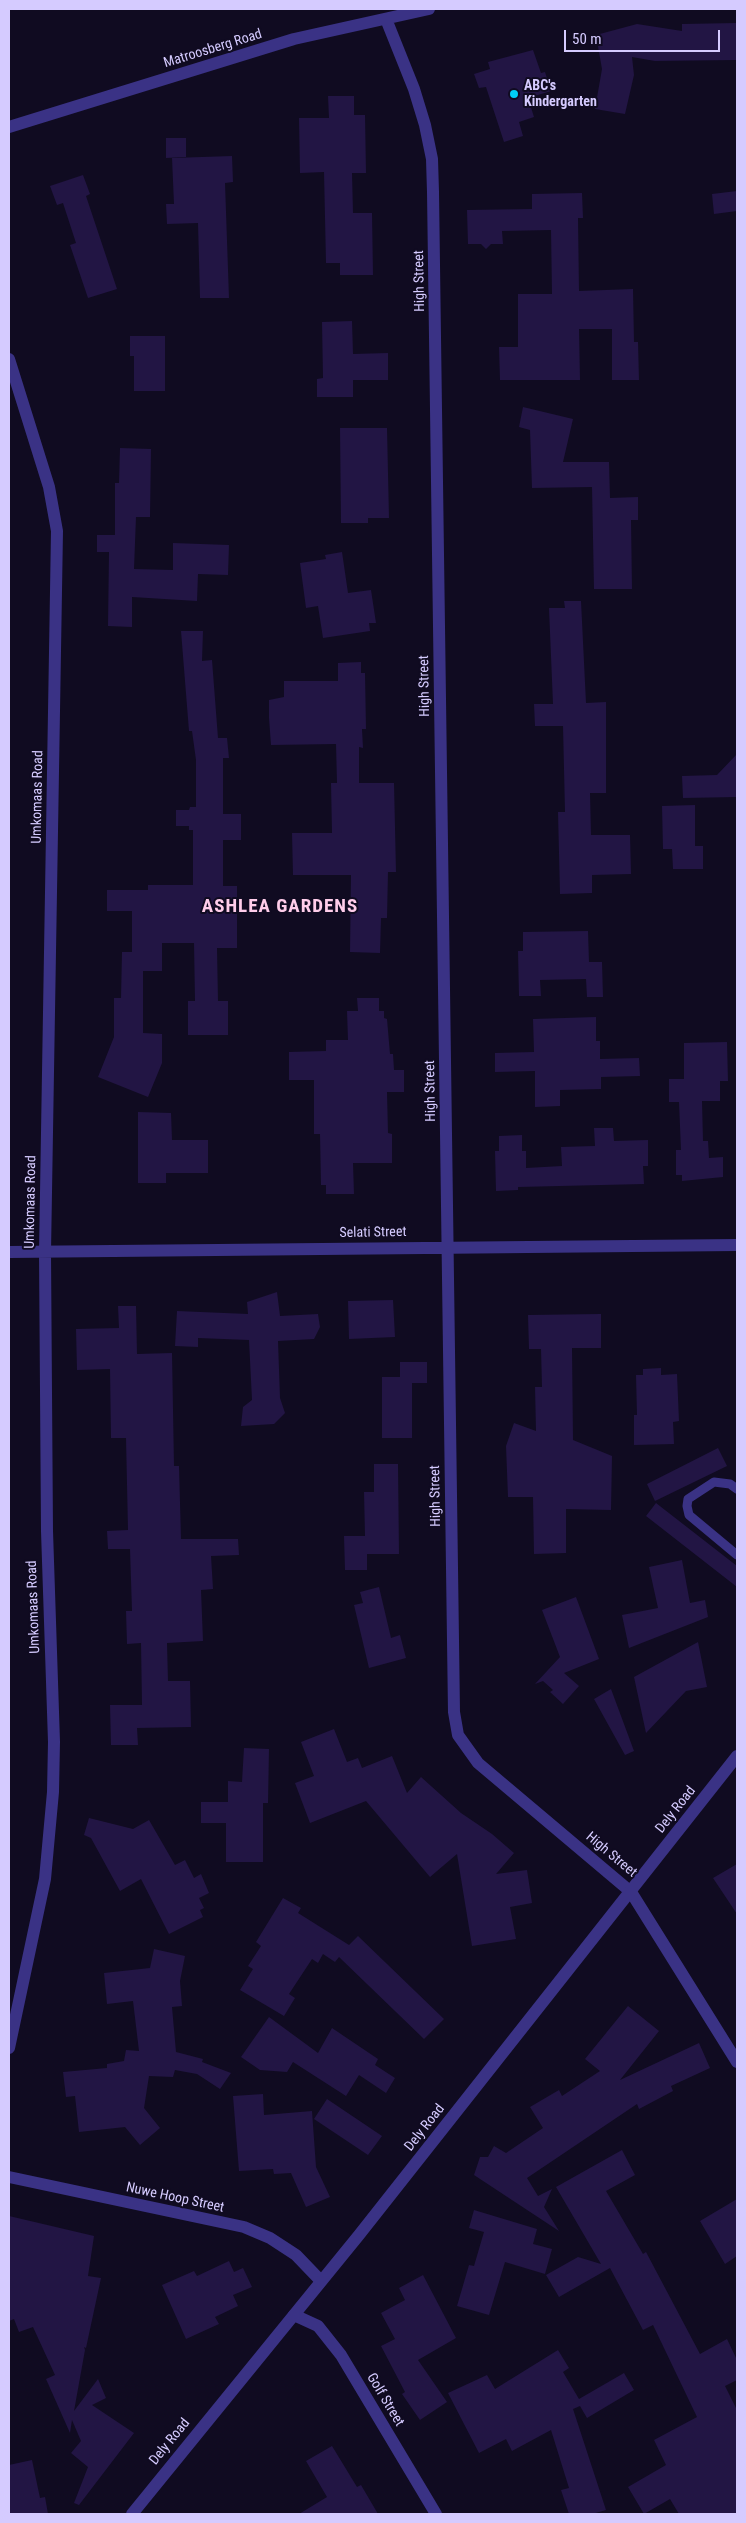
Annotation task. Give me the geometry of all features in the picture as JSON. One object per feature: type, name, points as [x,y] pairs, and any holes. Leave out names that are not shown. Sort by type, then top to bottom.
[{"type":"street","name":"Matroosberg Road","points":[[9,127],[294,39],[429,9]]},
{"type":"street","name":"High Street","points":[[386,19],[414,89],[425,125],[432,159],[454,1712],[458,1735],[478,1763],[631,1892],[737,2062]]},
{"type":"street","name":"Umkomaas Road","points":[[9,358],[49,486],[57,531],[45,1252],[47,1531],[54,1742],[53,1792],[45,1879],[9,2048]]},
{"type":"street","name":"Selati Street","points":[[9,1252],[737,1245]]},
{"type":"street","name":"Dely Road","points":[[132,2514],[294,2315],[737,1756]]},
{"type":"street","name":"Nuwe Hoop Street","points":[[9,2178],[244,2227],[270,2238],[296,2255],[320,2280]]},
{"type":"street","name":"Golf Street","points":[[294,2315],[318,2326],[341,2355],[436,2514]]},
{"type":"lane","points":[[737,1489],[730,1484],[714,1482],[688,1499],[687,1506],[689,1515],[737,1555]]},
{"type":"building","points":[[737,23],[737,60],[655,61],[632,57],[634,75],[625,114],[595,109],[602,69],[596,35],[637,24],[682,31],[682,24]]},
{"type":"building","name":"ABC's Kindergarten","points":[[533,50],[541,73],[545,72],[551,91],[528,98],[534,117],[519,122],[523,136],[504,142],[486,87],[479,88],[474,74],[490,69],[488,62]]},
{"type":"building","points":[[328,96],[354,96],[354,115],[365,115],[366,173],[352,173],[353,213],[372,213],[373,275],[340,275],[340,263],[326,263],[324,172],[300,173],[299,118],[329,118]]},
{"type":"building","points":[[166,138],[186,138],[186,157],[166,158]]},
{"type":"building","points":[[232,156],[233,182],[225,183],[229,298],[200,298],[198,223],[167,224],[166,204],[174,204],[172,158]]},
{"type":"building","points":[[83,175],[90,194],[86,196],[117,289],[88,298],[70,245],[76,243],[63,203],[57,205],[50,186]]},
{"type":"building","points":[[737,191],[737,211],[714,214],[712,194]]},
{"type":"building","points":[[582,193],[583,218],[578,218],[579,291],[633,289],[634,342],[638,342],[639,380],[612,380],[612,329],[579,329],[580,380],[500,380],[499,347],[518,347],[518,294],[552,294],[551,230],[502,231],[503,244],[491,244],[486,249],[481,244],[468,244],[467,210],[532,209],[532,194]]},
{"type":"building","points":[[352,321],[353,354],[388,353],[388,380],[353,380],[353,397],[317,397],[317,379],[323,378],[322,322]]},
{"type":"building","points":[[130,336],[165,336],[165,391],[134,391],[134,356],[130,356]]},
{"type":"building","points":[[523,407],[573,419],[563,462],[609,462],[610,498],[638,497],[638,520],[631,520],[632,589],[594,589],[592,487],[532,488],[530,430],[519,427]]},
{"type":"building","points":[[340,428],[387,428],[389,518],[368,518],[368,523],[341,523]]},
{"type":"building","points":[[120,448],[151,449],[150,517],[136,517],[134,569],[173,570],[173,543],[229,545],[228,575],[198,574],[197,601],[132,597],[132,627],[108,626],[109,552],[97,552],[97,535],[115,535],[115,483],[119,483]]},
{"type":"building","points":[[342,552],[348,593],[371,590],[376,623],[369,623],[370,631],[323,638],[318,606],[306,608],[300,563],[326,559],[325,555]]},
{"type":"building","points":[[564,601],[581,601],[586,703],[606,702],[606,793],[590,793],[591,835],[630,835],[631,874],[592,875],[592,893],[560,894],[558,812],[565,812],[563,726],[535,726],[534,704],[553,704],[549,608],[565,608]]},
{"type":"building","points":[[181,631],[203,631],[202,661],[212,660],[218,738],[227,738],[229,758],[223,758],[223,814],[241,814],[241,840],[223,840],[223,886],[237,886],[237,948],[217,948],[218,1001],[228,1001],[228,1035],[188,1035],[188,1001],[195,1001],[194,943],[162,943],[162,971],[143,971],[143,1033],[162,1034],[162,1063],[148,1097],[98,1077],[114,1037],[114,998],[121,998],[122,952],[132,952],[132,911],[107,911],[107,890],[148,890],[148,885],[193,885],[193,830],[189,830],[189,826],[176,826],[176,810],[189,810],[190,807],[196,807],[196,760],[192,731],[189,731]]},
{"type":"building","points":[[361,662],[361,673],[365,673],[366,729],[362,729],[363,748],[359,747],[359,783],[394,783],[396,872],[388,872],[387,918],[381,918],[380,953],[350,952],[351,875],[293,875],[292,833],[332,833],[331,783],[337,783],[336,744],[271,745],[269,718],[269,700],[284,697],[284,681],[338,681],[338,663]]},
{"type":"building","points":[[737,754],[737,797],[683,798],[682,776],[717,775]]},
{"type":"building","points":[[695,805],[695,846],[703,846],[703,869],[673,869],[672,849],[663,849],[662,806]]},
{"type":"building","points":[[588,931],[589,962],[602,962],[603,997],[587,997],[586,979],[540,980],[541,996],[519,996],[518,951],[523,951],[523,932]]},
{"type":"building","points":[[357,998],[379,998],[379,1011],[384,1011],[384,1018],[387,1019],[390,1054],[393,1054],[394,1070],[404,1070],[404,1092],[387,1092],[388,1133],[392,1134],[392,1163],[353,1163],[354,1194],[326,1194],[326,1185],[321,1185],[320,1134],[314,1134],[314,1080],[289,1080],[289,1052],[326,1051],[326,1040],[348,1040],[347,1011],[358,1011]]},
{"type":"building","points":[[596,1017],[596,1041],[600,1041],[600,1059],[639,1058],[640,1076],[601,1077],[601,1089],[560,1090],[560,1106],[535,1107],[535,1071],[495,1072],[495,1053],[534,1052],[533,1019]]},
{"type":"building","points":[[727,1042],[728,1081],[720,1081],[720,1101],[702,1101],[703,1141],[708,1141],[709,1158],[723,1157],[723,1177],[682,1181],[682,1175],[676,1175],[676,1150],[681,1150],[679,1102],[669,1102],[669,1079],[684,1079],[684,1043]]},
{"type":"building","points":[[138,1112],[171,1113],[172,1140],[208,1140],[208,1173],[166,1173],[166,1183],[138,1183]]},
{"type":"building","points":[[594,1128],[613,1128],[614,1141],[648,1140],[648,1166],[643,1166],[644,1184],[518,1187],[518,1190],[496,1191],[495,1151],[499,1151],[499,1136],[522,1135],[522,1151],[526,1151],[526,1168],[562,1166],[561,1147],[595,1146]]},
{"type":"building","points":[[277,1292],[280,1316],[318,1314],[320,1327],[314,1339],[278,1341],[280,1398],[285,1413],[274,1424],[241,1426],[243,1407],[252,1400],[249,1340],[198,1338],[198,1347],[175,1346],[177,1311],[248,1314],[247,1302]]},
{"type":"building","points":[[393,1300],[395,1337],[349,1339],[348,1301]]},
{"type":"building","points":[[118,1306],[136,1306],[137,1354],[172,1353],[174,1466],[179,1466],[181,1539],[238,1539],[239,1555],[211,1556],[213,1589],[201,1590],[203,1641],[167,1643],[168,1681],[190,1681],[191,1727],[137,1728],[138,1745],[111,1745],[110,1705],[142,1705],[141,1643],[127,1644],[126,1611],[132,1611],[130,1549],[108,1549],[107,1531],[128,1530],[126,1438],[111,1438],[110,1369],[77,1370],[76,1329],[119,1328]]},
{"type":"building","points":[[601,1314],[601,1348],[572,1348],[573,1440],[612,1456],[611,1510],[566,1509],[566,1553],[534,1554],[533,1497],[508,1497],[506,1446],[514,1423],[536,1431],[535,1387],[542,1387],[541,1349],[529,1349],[528,1315]]},
{"type":"building","points":[[400,1362],[427,1362],[427,1383],[412,1383],[412,1438],[382,1438],[382,1377],[400,1377]]},
{"type":"building","points":[[661,1368],[661,1375],[677,1374],[679,1421],[673,1422],[674,1444],[634,1445],[634,1415],[637,1415],[636,1375],[643,1375],[643,1369]]},
{"type":"building","points":[[718,1448],[727,1466],[655,1501],[647,1484]]},
{"type":"building","points":[[374,1464],[398,1464],[399,1554],[367,1554],[367,1570],[345,1570],[344,1536],[365,1536],[364,1492],[374,1492]]},
{"type":"building","points":[[656,1503],[737,1566],[737,1587],[646,1516]]},
{"type":"building","points":[[682,1560],[690,1603],[705,1600],[708,1617],[629,1648],[622,1615],[658,1608],[649,1567]]},
{"type":"building","points":[[379,1587],[391,1638],[400,1635],[406,1658],[369,1668],[354,1605],[363,1603],[360,1592]]},
{"type":"building","points":[[576,1597],[599,1659],[564,1673],[579,1686],[563,1704],[550,1692],[553,1690],[543,1681],[535,1684],[560,1657],[542,1610]]},
{"type":"building","points":[[698,1642],[707,1687],[686,1691],[646,1733],[634,1677]]},
{"type":"building","points":[[611,1689],[634,1751],[625,1755],[594,1699]]},
{"type":"building","points":[[334,1729],[347,1762],[358,1758],[362,1768],[392,1756],[407,1793],[421,1777],[461,1813],[492,1834],[514,1853],[496,1874],[527,1870],[532,1903],[510,1907],[516,1939],[472,1946],[457,1854],[430,1877],[366,1801],[310,1823],[295,1783],[314,1776],[301,1742]]},
{"type":"building","points":[[244,1748],[269,1749],[268,1803],[263,1803],[263,1862],[226,1862],[226,1823],[201,1823],[201,1802],[228,1802],[228,1781],[242,1782]]},
{"type":"building","points":[[89,1818],[133,1829],[149,1820],[175,1865],[185,1860],[194,1878],[201,1874],[209,1893],[199,1898],[204,1908],[200,1910],[203,1917],[169,1934],[141,1879],[120,1891],[91,1838],[84,1835]]},
{"type":"building","points":[[737,1864],[737,1914],[713,1878]]},
{"type":"building","points":[[283,1898],[301,1908],[298,1913],[349,1945],[358,1936],[444,2019],[424,2039],[339,1957],[335,1962],[323,1954],[318,1963],[312,1959],[289,1994],[295,1998],[284,2016],[240,1990],[253,1969],[248,1966],[261,1946],[256,1942]]},
{"type":"building","points":[[154,1949],[185,1956],[180,1981],[182,2006],[172,2007],[176,2052],[203,2059],[202,2062],[231,2073],[220,2089],[197,2074],[175,2070],[173,2077],[149,2076],[144,2108],[160,2128],[140,2145],[125,2127],[79,2132],[75,2096],[66,2097],[63,2072],[107,2068],[107,2064],[124,2061],[126,2050],[139,2051],[133,2001],[107,2004],[104,1973],[150,1968]]},
{"type":"building","points":[[628,2006],[659,2031],[620,2080],[699,2043],[710,2068],[671,2086],[673,2091],[639,2109],[637,2104],[527,2178],[538,2196],[552,2189],[544,2207],[559,2231],[474,2175],[480,2157],[488,2157],[494,2146],[506,2153],[543,2128],[530,2107],[559,2090],[562,2096],[600,2071],[585,2059]]},
{"type":"building","points":[[269,2017],[318,2053],[332,2028],[378,2059],[375,2065],[395,2078],[386,2093],[359,2075],[346,2096],[293,2062],[287,2072],[260,2070],[241,2057]]},
{"type":"building","points":[[263,2094],[264,2115],[312,2111],[316,2167],[330,2197],[306,2207],[291,2173],[274,2174],[273,2169],[239,2171],[233,2096]]},
{"type":"building","points":[[327,2099],[382,2136],[368,2155],[314,2119]]},
{"type":"building","points":[[622,2150],[635,2175],[606,2191],[643,2254],[646,2252],[700,2354],[727,2339],[737,2360],[737,2380],[725,2386],[737,2410],[737,2514],[679,2514],[670,2499],[644,2514],[628,2487],[666,2465],[654,2440],[697,2417],[653,2325],[643,2330],[610,2268],[559,2297],[546,2275],[578,2257],[601,2264],[556,2187]]},
{"type":"building","points":[[737,2199],[737,2256],[725,2264],[700,2221]]},
{"type":"building","points":[[474,2210],[537,2229],[533,2244],[552,2249],[545,2274],[505,2262],[489,2315],[457,2306],[469,2265],[474,2266],[484,2232],[469,2228]]},
{"type":"building","points":[[9,2216],[94,2236],[88,2276],[101,2278],[86,2348],[84,2347],[74,2411],[98,2379],[106,2398],[92,2405],[134,2433],[79,2505],[74,2503],[88,2467],[71,2453],[81,2441],[72,2420],[70,2433],[46,2379],[55,2375],[33,2327],[19,2332],[14,2319],[9,2321]]},
{"type":"building","points":[[229,2261],[234,2272],[243,2268],[252,2287],[233,2295],[238,2306],[215,2317],[219,2324],[186,2339],[162,2285],[194,2271],[197,2276]]},
{"type":"building","points":[[423,2275],[456,2338],[418,2360],[447,2402],[420,2420],[402,2394],[405,2392],[381,2346],[395,2339],[381,2313],[405,2300],[399,2288]]},
{"type":"building","points":[[558,2350],[569,2368],[563,2372],[579,2399],[624,2373],[634,2390],[587,2418],[580,2406],[573,2409],[606,2510],[592,2514],[569,2514],[561,2490],[569,2488],[551,2430],[512,2451],[506,2439],[479,2453],[448,2393],[487,2375],[495,2389]]},
{"type":"building","points":[[332,2446],[357,2487],[361,2485],[378,2514],[299,2514],[327,2497],[306,2461]]},
{"type":"building","points":[[32,2460],[40,2498],[45,2497],[48,2514],[9,2514],[9,2465]]},
{"type":"place","name":"ABC's Kindergarten","points":[[514,94]]},
{"type":"district","name":"ASHLEA GARDENS","points":[[280,907]]}]
